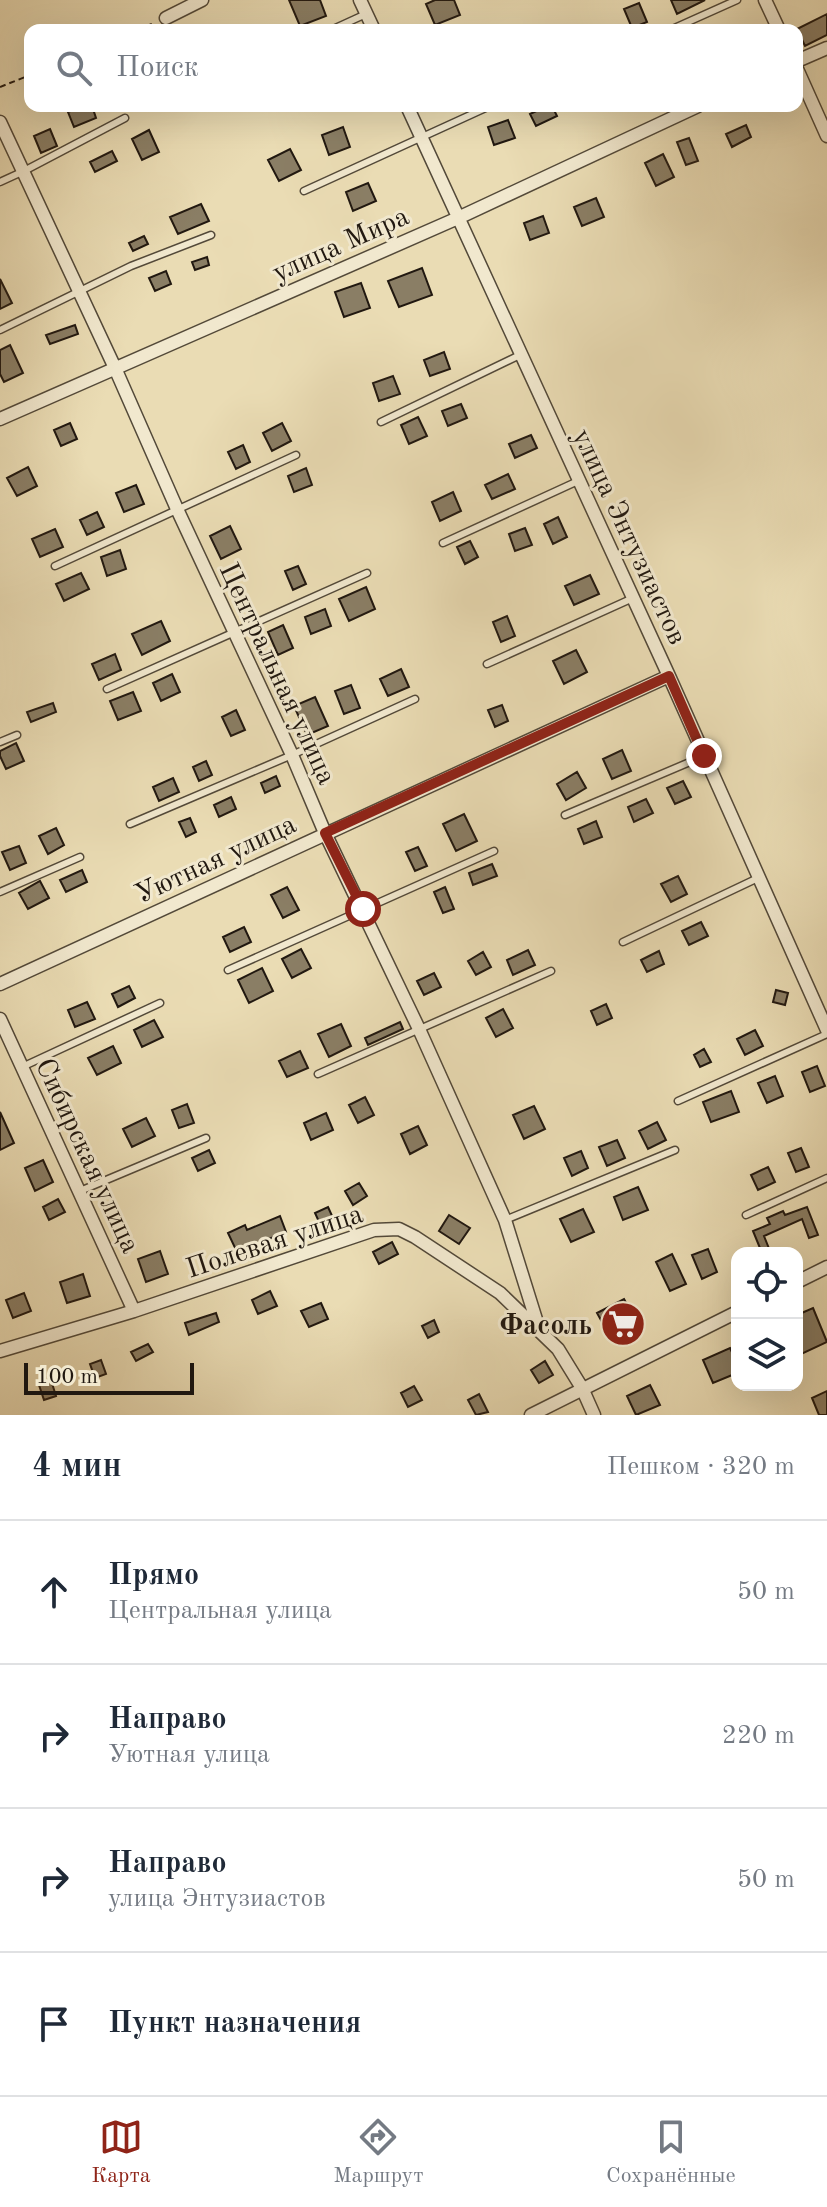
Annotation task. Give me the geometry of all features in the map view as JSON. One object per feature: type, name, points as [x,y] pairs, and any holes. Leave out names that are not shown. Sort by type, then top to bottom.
[{"type":"street","points":[[166,18],[202,0]]},
{"type":"street","points":[[360,0],[371,24]]},
{"type":"street","points":[[765,0],[776,24]]},
{"type":"street","points":[[803,58],[827,48]]},
{"type":"street","points":[[803,82],[827,136]]},
{"type":"street","name":"улица Энтузиастов","points":[[410,112],[669,676],[827,1032]]},
{"type":"street","name":"улица Мира","points":[[0,419],[458,218],[685,112]]},
{"type":"street","name":"Центральная улица","points":[[0,122],[505,1220],[539,1329],[558,1349],[594,1415]]},
{"type":"street","name":"Уютная улица","points":[[0,984],[669,676]]},
{"type":"street","name":"Сибирская улица","points":[[0,1019],[134,1311]]},
{"type":"street","name":"Полевая улица","points":[[0,1351],[134,1311],[374,1230],[399,1229],[415,1237],[500,1293],[539,1329]]},
{"type":"street","points":[[803,1280],[826,1270]]},
{"type":"street","points":[[531,1415],[731,1315]]},
{"type":"lane","points":[[683,24],[737,0]]},
{"type":"lane","points":[[344,24],[366,14]]},
{"type":"lane","points":[[304,191],[477,112]]},
{"type":"lane","points":[[0,182],[125,118]]},
{"type":"lane","points":[[0,330],[131,266],[211,235]]},
{"type":"lane","points":[[381,422],[522,354]]},
{"type":"lane","points":[[55,566],[296,455]]},
{"type":"lane","points":[[443,543],[579,480]]},
{"type":"lane","points":[[107,689],[367,573]]},
{"type":"lane","points":[[487,664],[633,598]]},
{"type":"lane","points":[[130,824],[415,699]]},
{"type":"lane","points":[[0,742],[17,735]]},
{"type":"lane","points":[[565,815],[704,756]]},
{"type":"lane","points":[[228,970],[494,851]]},
{"type":"lane","points":[[0,892],[80,857]]},
{"type":"lane","points":[[623,942],[758,878]]},
{"type":"lane","points":[[318,1074],[551,971]]},
{"type":"lane","points":[[22,1067],[160,1003]]},
{"type":"lane","points":[[678,1101],[827,1032]]},
{"type":"lane","points":[[80,1191],[206,1138]]},
{"type":"lane","points":[[505,1220],[675,1150]]},
{"type":"lane","points":[[746,1215],[827,1178]]},
{"type":"path","points":[[152,24],[166,18]]},
{"type":"path","points":[[0,87],[24,77]]},
{"type":"building","points":[[289,0],[320,0],[326,16],[299,24]]},
{"type":"building","points":[[435,0],[454,0],[460,15],[435,24],[426,4]]},
{"type":"building","points":[[671,0],[705,0],[677,14]]},
{"type":"building","points":[[639,3],[647,22],[630,24],[624,9]]},
{"type":"building","points":[[827,14],[827,35],[805,46],[803,26]]},
{"type":"building","points":[[68,112],[94,112],[96,118],[74,127]]},
{"type":"building","points":[[555,112],[557,116],[536,126],[530,114]]},
{"type":"building","points":[[508,120],[515,138],[494,145],[488,127]]},
{"type":"building","points":[[746,125],[751,137],[732,147],[726,134]]},
{"type":"building","points":[[343,127],[350,147],[329,155],[322,135]]},
{"type":"building","points":[[50,129],[57,146],[41,153],[34,136]]},
{"type":"building","points":[[149,130],[159,152],[142,160],[132,139]]},
{"type":"building","points":[[689,138],[698,161],[686,165],[677,142]]},
{"type":"building","points":[[290,149],[301,170],[279,181],[268,160]]},
{"type":"building","points":[[112,151],[117,161],[95,172],[90,162]]},
{"type":"building","points":[[663,154],[674,177],[656,186],[645,163]]},
{"type":"building","points":[[368,183],[376,201],[353,211],[346,192]]},
{"type":"building","points":[[596,198],[604,217],[582,226],[574,207]]},
{"type":"building","points":[[201,204],[209,221],[178,234],[170,217]]},
{"type":"building","points":[[543,216],[549,233],[530,240],[524,223]]},
{"type":"building","points":[[144,236],[148,244],[133,251],[129,243]]},
{"type":"building","points":[[207,257],[209,265],[195,270],[192,262]]},
{"type":"building","points":[[422,268],[432,295],[399,307],[388,281]]},
{"type":"building","points":[[166,271],[171,284],[155,291],[149,278]]},
{"type":"building","points":[[0,279],[12,303],[0,309]]},
{"type":"building","points":[[361,283],[370,308],[344,317],[335,292]]},
{"type":"building","points":[[75,325],[78,334],[50,344],[46,335]]},
{"type":"building","points":[[10,345],[23,373],[4,382],[0,374],[0,350]]},
{"type":"building","points":[[444,352],[450,369],[430,376],[424,360]]},
{"type":"building","points":[[393,376],[400,394],[379,401],[373,383]]},
{"type":"building","points":[[461,404],[467,418],[448,426],[442,411]]},
{"type":"building","points":[[418,417],[427,436],[409,444],[401,425]]},
{"type":"building","points":[[70,423],[77,439],[61,446],[54,430]]},
{"type":"building","points":[[282,423],[291,441],[272,451],[263,433]]},
{"type":"building","points":[[531,435],[537,448],[515,458],[509,444]]},
{"type":"building","points":[[243,445],[250,462],[236,469],[228,452]]},
{"type":"building","points":[[28,467],[37,486],[17,496],[7,478]]},
{"type":"building","points":[[306,468],[312,485],[294,492],[288,476]]},
{"type":"building","points":[[508,474],[515,489],[492,499],[485,485]]},
{"type":"building","points":[[136,485],[144,504],[124,512],[116,493]]},
{"type":"building","points":[[453,492],[461,511],[440,521],[432,502]]},
{"type":"building","points":[[97,512],[104,527],[87,535],[80,520]]},
{"type":"building","points":[[558,517],[567,537],[553,544],[544,524]]},
{"type":"building","points":[[230,526],[241,549],[221,559],[210,536]]},
{"type":"building","points":[[525,528],[532,545],[515,551],[509,534]]},
{"type":"building","points":[[55,529],[63,547],[40,557],[32,539]]},
{"type":"building","points":[[470,541],[478,557],[465,564],[457,547]]},
{"type":"building","points":[[120,550],[126,569],[107,576],[101,557]]},
{"type":"building","points":[[298,566],[306,584],[293,590],[285,571]]},
{"type":"building","points":[[81,573],[89,589],[64,601],[56,584]]},
{"type":"building","points":[[590,575],[599,594],[574,605],[565,586]]},
{"type":"building","points":[[366,587],[375,609],[349,621],[339,599]]},
{"type":"building","points":[[325,609],[331,626],[311,634],[305,617]]},
{"type":"building","points":[[507,616],[515,636],[501,642],[493,622]]},
{"type":"building","points":[[161,621],[170,641],[142,655],[132,634]]},
{"type":"building","points":[[283,625],[293,648],[278,655],[268,632]]},
{"type":"building","points":[[576,650],[587,672],[564,684],[553,661]]},
{"type":"building","points":[[115,654],[121,670],[99,680],[92,664]]},
{"type":"building","points":[[401,669],[409,687],[388,696],[380,679]]},
{"type":"building","points":[[172,674],[180,692],[161,701],[153,683]]},
{"type":"building","points":[[351,685],[360,708],[344,714],[335,691]]},
{"type":"building","points":[[133,692],[141,711],[118,720],[110,701]]},
{"type":"building","points":[[315,697],[328,726],[307,735],[294,706]]},
{"type":"building","points":[[53,703],[56,712],[31,722],[27,712]]},
{"type":"building","points":[[502,705],[508,721],[495,727],[488,710]]},
{"type":"building","points":[[236,710],[245,730],[231,736],[222,717]]},
{"type":"building","points":[[16,743],[24,761],[6,769],[0,751]]},
{"type":"building","points":[[622,750],[631,771],[612,779],[603,759]]},
{"type":"building","points":[[206,761],[212,775],[199,781],[193,767]]},
{"type":"building","points":[[577,772],[586,788],[566,800],[557,784]]},
{"type":"building","points":[[276,776],[280,786],[265,793],[261,783]]},
{"type":"building","points":[[173,778],[179,792],[159,801],[153,787]]},
{"type":"building","points":[[683,781],[691,797],[675,804],[667,788]]},
{"type":"building","points":[[231,797],[236,809],[219,817],[214,805]]},
{"type":"building","points":[[646,799],[653,813],[634,822],[628,807]]},
{"type":"building","points":[[464,814],[477,841],[456,851],[443,824]]},
{"type":"building","points":[[190,818],[196,832],[186,837],[179,822]]},
{"type":"building","points":[[596,821],[602,837],[584,844],[578,829]]},
{"type":"building","points":[[56,828],[64,845],[48,854],[39,836]]},
{"type":"building","points":[[19,846],[26,863],[10,870],[2,852]]},
{"type":"building","points":[[418,847],[427,866],[415,871],[406,852]]},
{"type":"building","points":[[492,864],[497,876],[473,885],[469,873]]},
{"type":"building","points":[[82,870],[87,882],[66,892],[60,880]]},
{"type":"building","points":[[678,876],[687,894],[671,902],[661,884]]},
{"type":"building","points":[[40,881],[49,898],[28,909],[19,893]]},
{"type":"building","points":[[287,887],[299,910],[283,918],[271,895]]},
{"type":"building","points":[[445,887],[454,909],[443,913],[434,892]]},
{"type":"building","points":[[701,922],[708,936],[689,945],[682,931]]},
{"type":"building","points":[[244,927],[251,942],[230,952],[223,937]]},
{"type":"building","points":[[301,949],[311,968],[292,978],[282,959]]},
{"type":"building","points":[[528,950],[535,965],[513,975],[507,960]]},
{"type":"building","points":[[659,951],[664,964],[647,972],[641,960]]},
{"type":"building","points":[[483,952],[491,967],[476,975],[468,961]]},
{"type":"building","points":[[262,968],[273,991],[249,1003],[238,980]]},
{"type":"building","points":[[434,973],[441,987],[424,995],[417,981]]},
{"type":"building","points":[[129,986],[135,998],[118,1007],[112,994]]},
{"type":"building","points":[[776,990],[788,993],[785,1005],[773,1002]]},
{"type":"building","points":[[87,1002],[95,1019],[75,1027],[68,1010]]},
{"type":"building","points":[[606,1004],[612,1018],[597,1025],[591,1011]]},
{"type":"building","points":[[503,1009],[513,1028],[496,1037],[486,1018]]},
{"type":"building","points":[[154,1020],[163,1037],[142,1047],[134,1030]]},
{"type":"building","points":[[400,1022],[403,1029],[368,1045],[365,1038]]},
{"type":"building","points":[[341,1024],[351,1046],[329,1057],[318,1034]]},
{"type":"building","points":[[755,1030],[763,1046],[745,1055],[737,1039]]},
{"type":"building","points":[[113,1046],[121,1063],[97,1075],[88,1058]]},
{"type":"building","points":[[704,1049],[711,1062],[700,1067],[694,1055]]},
{"type":"building","points":[[300,1051],[308,1068],[287,1077],[279,1061]]},
{"type":"building","points":[[817,1066],[825,1086],[810,1092],[802,1072]]},
{"type":"building","points":[[775,1076],[783,1096],[767,1103],[758,1083]]},
{"type":"building","points":[[731,1091],[739,1112],[711,1122],[703,1102]]},
{"type":"building","points":[[365,1097],[374,1115],[358,1123],[349,1105]]},
{"type":"building","points":[[187,1104],[194,1123],[179,1128],[172,1110]]},
{"type":"building","points":[[534,1106],[545,1129],[524,1139],[513,1115]]},
{"type":"building","points":[[0,1112],[14,1143],[0,1150]]},
{"type":"building","points":[[326,1113],[333,1130],[311,1140],[304,1123]]},
{"type":"building","points":[[146,1118],[155,1136],[132,1147],[123,1129]]},
{"type":"building","points":[[657,1122],[666,1140],[648,1149],[639,1131]]},
{"type":"building","points":[[418,1126],[427,1145],[410,1154],[401,1134]]},
{"type":"building","points":[[617,1140],[625,1158],[607,1166],[599,1147]]},
{"type":"building","points":[[801,1148],[809,1167],[796,1172],[788,1153]]},
{"type":"building","points":[[209,1150],[215,1163],[198,1171],[192,1158]]},
{"type":"building","points":[[581,1151],[588,1168],[572,1176],[564,1158]]},
{"type":"building","points":[[43,1160],[53,1182],[35,1191],[25,1168]]},
{"type":"building","points":[[768,1167],[775,1182],[758,1190],[751,1175]]},
{"type":"building","points":[[359,1183],[367,1196],[353,1205],[345,1191]]},
{"type":"building","points":[[638,1187],[648,1210],[623,1220],[614,1197]]},
{"type":"building","points":[[58,1199],[65,1212],[49,1220],[43,1207]]},
{"type":"building","points":[[328,1207],[333,1218],[320,1224],[315,1213]]},
{"type":"building","points":[[807,1207],[818,1235],[809,1238],[802,1219],[764,1236],[768,1247],[760,1247],[753,1231],[770,1224],[767,1218],[783,1211],[785,1215]]},
{"type":"building","points":[[583,1209],[594,1232],[571,1242],[560,1219]]},
{"type":"building","points":[[449,1215],[470,1228],[459,1244],[439,1231]]},
{"type":"building","points":[[280,1216],[286,1232],[237,1252],[228,1233],[245,1225],[247,1230]]},
{"type":"building","points":[[392,1242],[398,1254],[379,1264],[373,1252]]},
{"type":"building","points":[[708,1249],[717,1272],[702,1279],[692,1255]]},
{"type":"building","points":[[160,1251],[168,1274],[146,1282],[138,1259]]},
{"type":"building","points":[[672,1254],[686,1284],[670,1291],[656,1262]]},
{"type":"building","points":[[83,1274],[90,1296],[67,1303],[60,1282]]},
{"type":"building","points":[[270,1291],[277,1306],[258,1314],[252,1300]]},
{"type":"building","points":[[24,1293],[31,1311],[13,1318],[6,1300]]},
{"type":"building","points":[[624,1299],[635,1319],[608,1333],[597,1313]]},
{"type":"building","points":[[321,1303],[328,1319],[309,1327],[301,1311]]},
{"type":"building","points":[[813,1308],[827,1342],[803,1353],[803,1319],[803,1312]]},
{"type":"building","points":[[216,1313],[219,1322],[189,1335],[185,1323]]},
{"type":"building","points":[[434,1320],[439,1332],[428,1338],[422,1326]]},
{"type":"building","points":[[148,1344],[153,1352],[136,1361],[131,1352]]},
{"type":"building","points":[[730,1348],[731,1376],[713,1383],[703,1360]]},
{"type":"building","points":[[101,1360],[106,1374],[95,1378],[90,1364]]},
{"type":"building","points":[[545,1361],[553,1375],[539,1383],[531,1370]]},
{"type":"building","points":[[51,1380],[56,1396],[44,1400],[39,1385]]},
{"type":"building","points":[[650,1385],[660,1405],[636,1415],[627,1396]]},
{"type":"building","points":[[414,1386],[422,1400],[408,1407],[401,1393]]},
{"type":"building","points":[[827,1391],[827,1415],[819,1415],[812,1398]]},
{"type":"building","points":[[479,1394],[488,1412],[476,1415],[468,1400]]},
{"type":"place","name":"Фасоль","points":[[623,1324]]},
{"type":"route","points":[[363,909],[325,833],[669,676],[704,756]]}]
